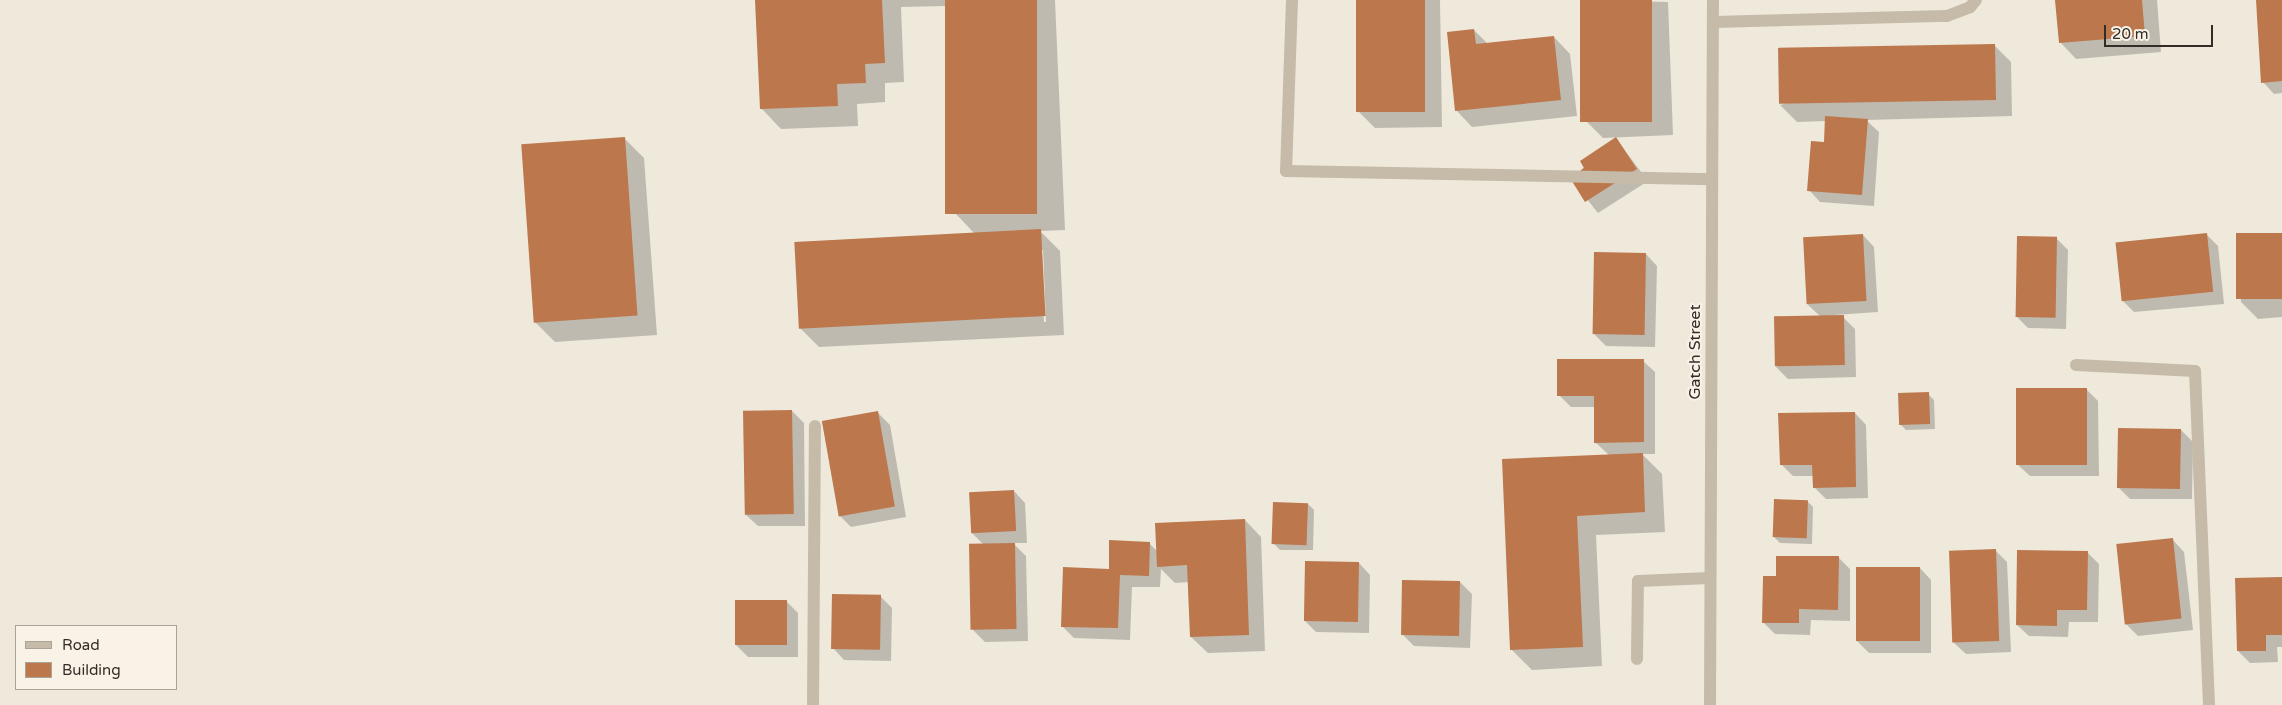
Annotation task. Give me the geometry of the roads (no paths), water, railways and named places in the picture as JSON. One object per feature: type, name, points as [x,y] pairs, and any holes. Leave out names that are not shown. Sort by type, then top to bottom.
[{"type":"street","points":[[1292,0],[1286,171],[1712,179]]},
{"type":"street","name":"Gatch Street","points":[[1710,705],[1713,0]]},
{"type":"street","points":[[1713,22],[1947,16],[1970,7],[1976,0]]},
{"type":"street","points":[[2076,365],[2195,371],[2209,705]]},
{"type":"street","points":[[813,705],[815,426]]},
{"type":"street","points":[[1637,659],[1638,581],[1710,578]]}]
